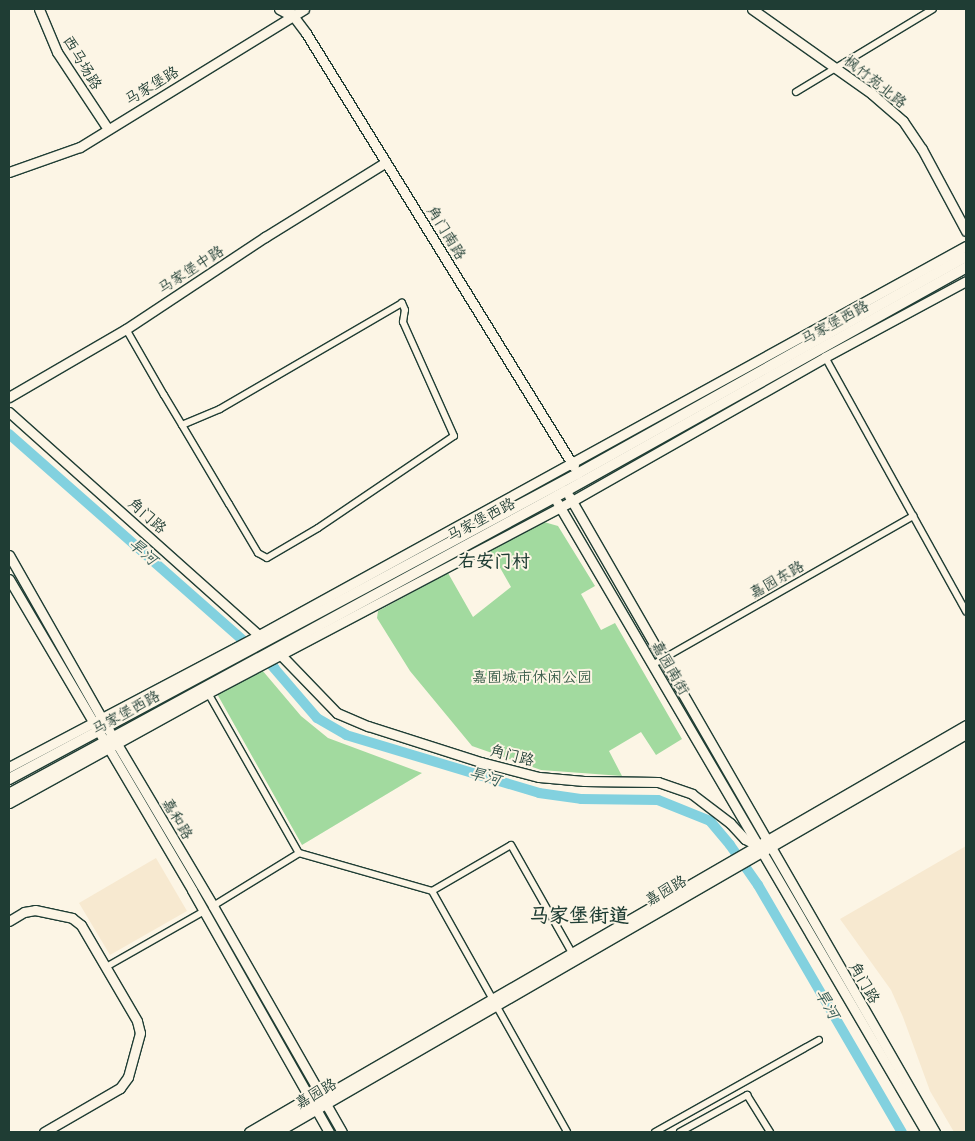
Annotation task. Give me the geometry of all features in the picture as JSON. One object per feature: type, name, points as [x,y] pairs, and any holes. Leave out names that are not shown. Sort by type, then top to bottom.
[{"type":"main road","name":"马家堡西路","points":[[268,646],[966,257]]},
{"type":"main road","name":"马家堡西路","points":[[9,779],[99,724],[245,658],[554,498],[966,267]]},
{"type":"main road","name":"马家堡西路","points":[[9,794],[111,743],[245,658]]},
{"type":"street","name":"西马场路","points":[[39,9],[57,52],[108,129]]},
{"type":"street","points":[[278,9],[290,12]]},
{"type":"street","name":"马家堡路","points":[[9,172],[80,147],[290,12],[304,9]]},
{"type":"street","name":"枫竹苑北路","points":[[752,9],[888,106],[903,121],[922,149],[966,231]]},
{"type":"street","points":[[796,92],[933,9]]},
{"type":"street","name":"角门南路","points":[[290,12],[306,33],[578,474]]},
{"type":"street","name":"马家堡中路","points":[[9,397],[126,329],[265,237],[386,162]]},
{"type":"street","name":"马家堡西路","points":[[268,646],[571,463],[966,246]]},
{"type":"street","name":"马家堡西路","points":[[9,803],[111,743],[208,693],[245,658],[572,501],[825,357],[966,281]]},
{"type":"street","points":[[126,329],[182,425],[258,553],[267,558],[318,528],[454,436],[403,322],[405,310],[402,303],[220,409],[182,425]]},
{"type":"street","points":[[825,357],[966,611]]},
{"type":"street","name":"角门路","points":[[9,412],[268,646],[337,713],[368,726],[481,762],[540,778],[584,781],[658,782],[692,794],[730,823],[745,839],[760,849],[935,1132]]},
{"type":"street","name":"嘉园南街","points":[[566,491],[662,660],[760,849]]},
{"type":"street","name":"嘉园南街","points":[[554,498],[760,849]]},
{"type":"street","name":"嘉园东路","points":[[652,665],[913,516]]},
{"type":"street","name":"嘉和路","points":[[9,555],[99,724]]},
{"type":"street","name":"嘉和路","points":[[9,579],[213,906],[342,1132]]},
{"type":"street","points":[[208,693],[299,853],[432,892],[568,1132]]},
{"type":"street","name":"马家堡西路","points":[[9,767],[99,724]]},
{"type":"street","name":"嘉园路","points":[[760,849],[966,726]]},
{"type":"street","name":"嘉园路","points":[[494,1002],[572,953],[966,734]]},
{"type":"street","name":"嘉和路","points":[[111,743],[329,1132]]},
{"type":"street","points":[[432,892],[511,845],[572,953]]},
{"type":"street","name":"角门路","points":[[760,849],[926,1132]]},
{"type":"street","points":[[213,906],[299,853]]},
{"type":"street","name":"嘉园路","points":[[262,1132],[323,1101],[726,868]]},
{"type":"street","points":[[9,921],[24,912],[35,910],[72,918],[81,925],[106,967],[140,1033],[128,1077],[120,1088],[44,1132]]},
{"type":"street","points":[[106,967],[204,911]]},
{"type":"street","points":[[655,1132],[819,1040]]},
{"type":"street","points":[[680,1132],[747,1095],[770,1132]]},
{"type":"street","points":[[249,1132],[314,1106]]},
{"type":"street","points":[[289,1132],[314,1106]]},
{"type":"street","name":"嘉园路","points":[[276,1132],[314,1106]]},
{"type":"shaded area","points":[[966,846],[966,1132],[954,1132],[930,1091],[891,990],[840,919]]},
{"type":"shaded area","points":[[156,858],[187,911],[110,955],[79,903]]},
{"type":"green space","name":"嘉囿城市休闲公园","points":[[544,522],[558,526],[595,586],[581,594],[601,630],[615,623],[682,739],[656,755],[641,732],[609,751],[622,776],[541,770],[472,746],[410,671],[377,618],[378,611],[448,573],[473,617],[511,587],[490,550]]},
{"type":"green space","points":[[262,670],[301,716],[328,738],[422,773],[302,845],[216,692]]},
{"type":"waterway","name":"旱河","points":[[9,434],[274,668],[317,718],[346,735],[539,793],[581,799],[658,800],[710,821],[730,845],[758,885],[902,1132]]},
{"type":"district","name":"右安门村","points":[[494,562]]},
{"type":"district","name":"马家堡街道","points":[[579,915]]}]
